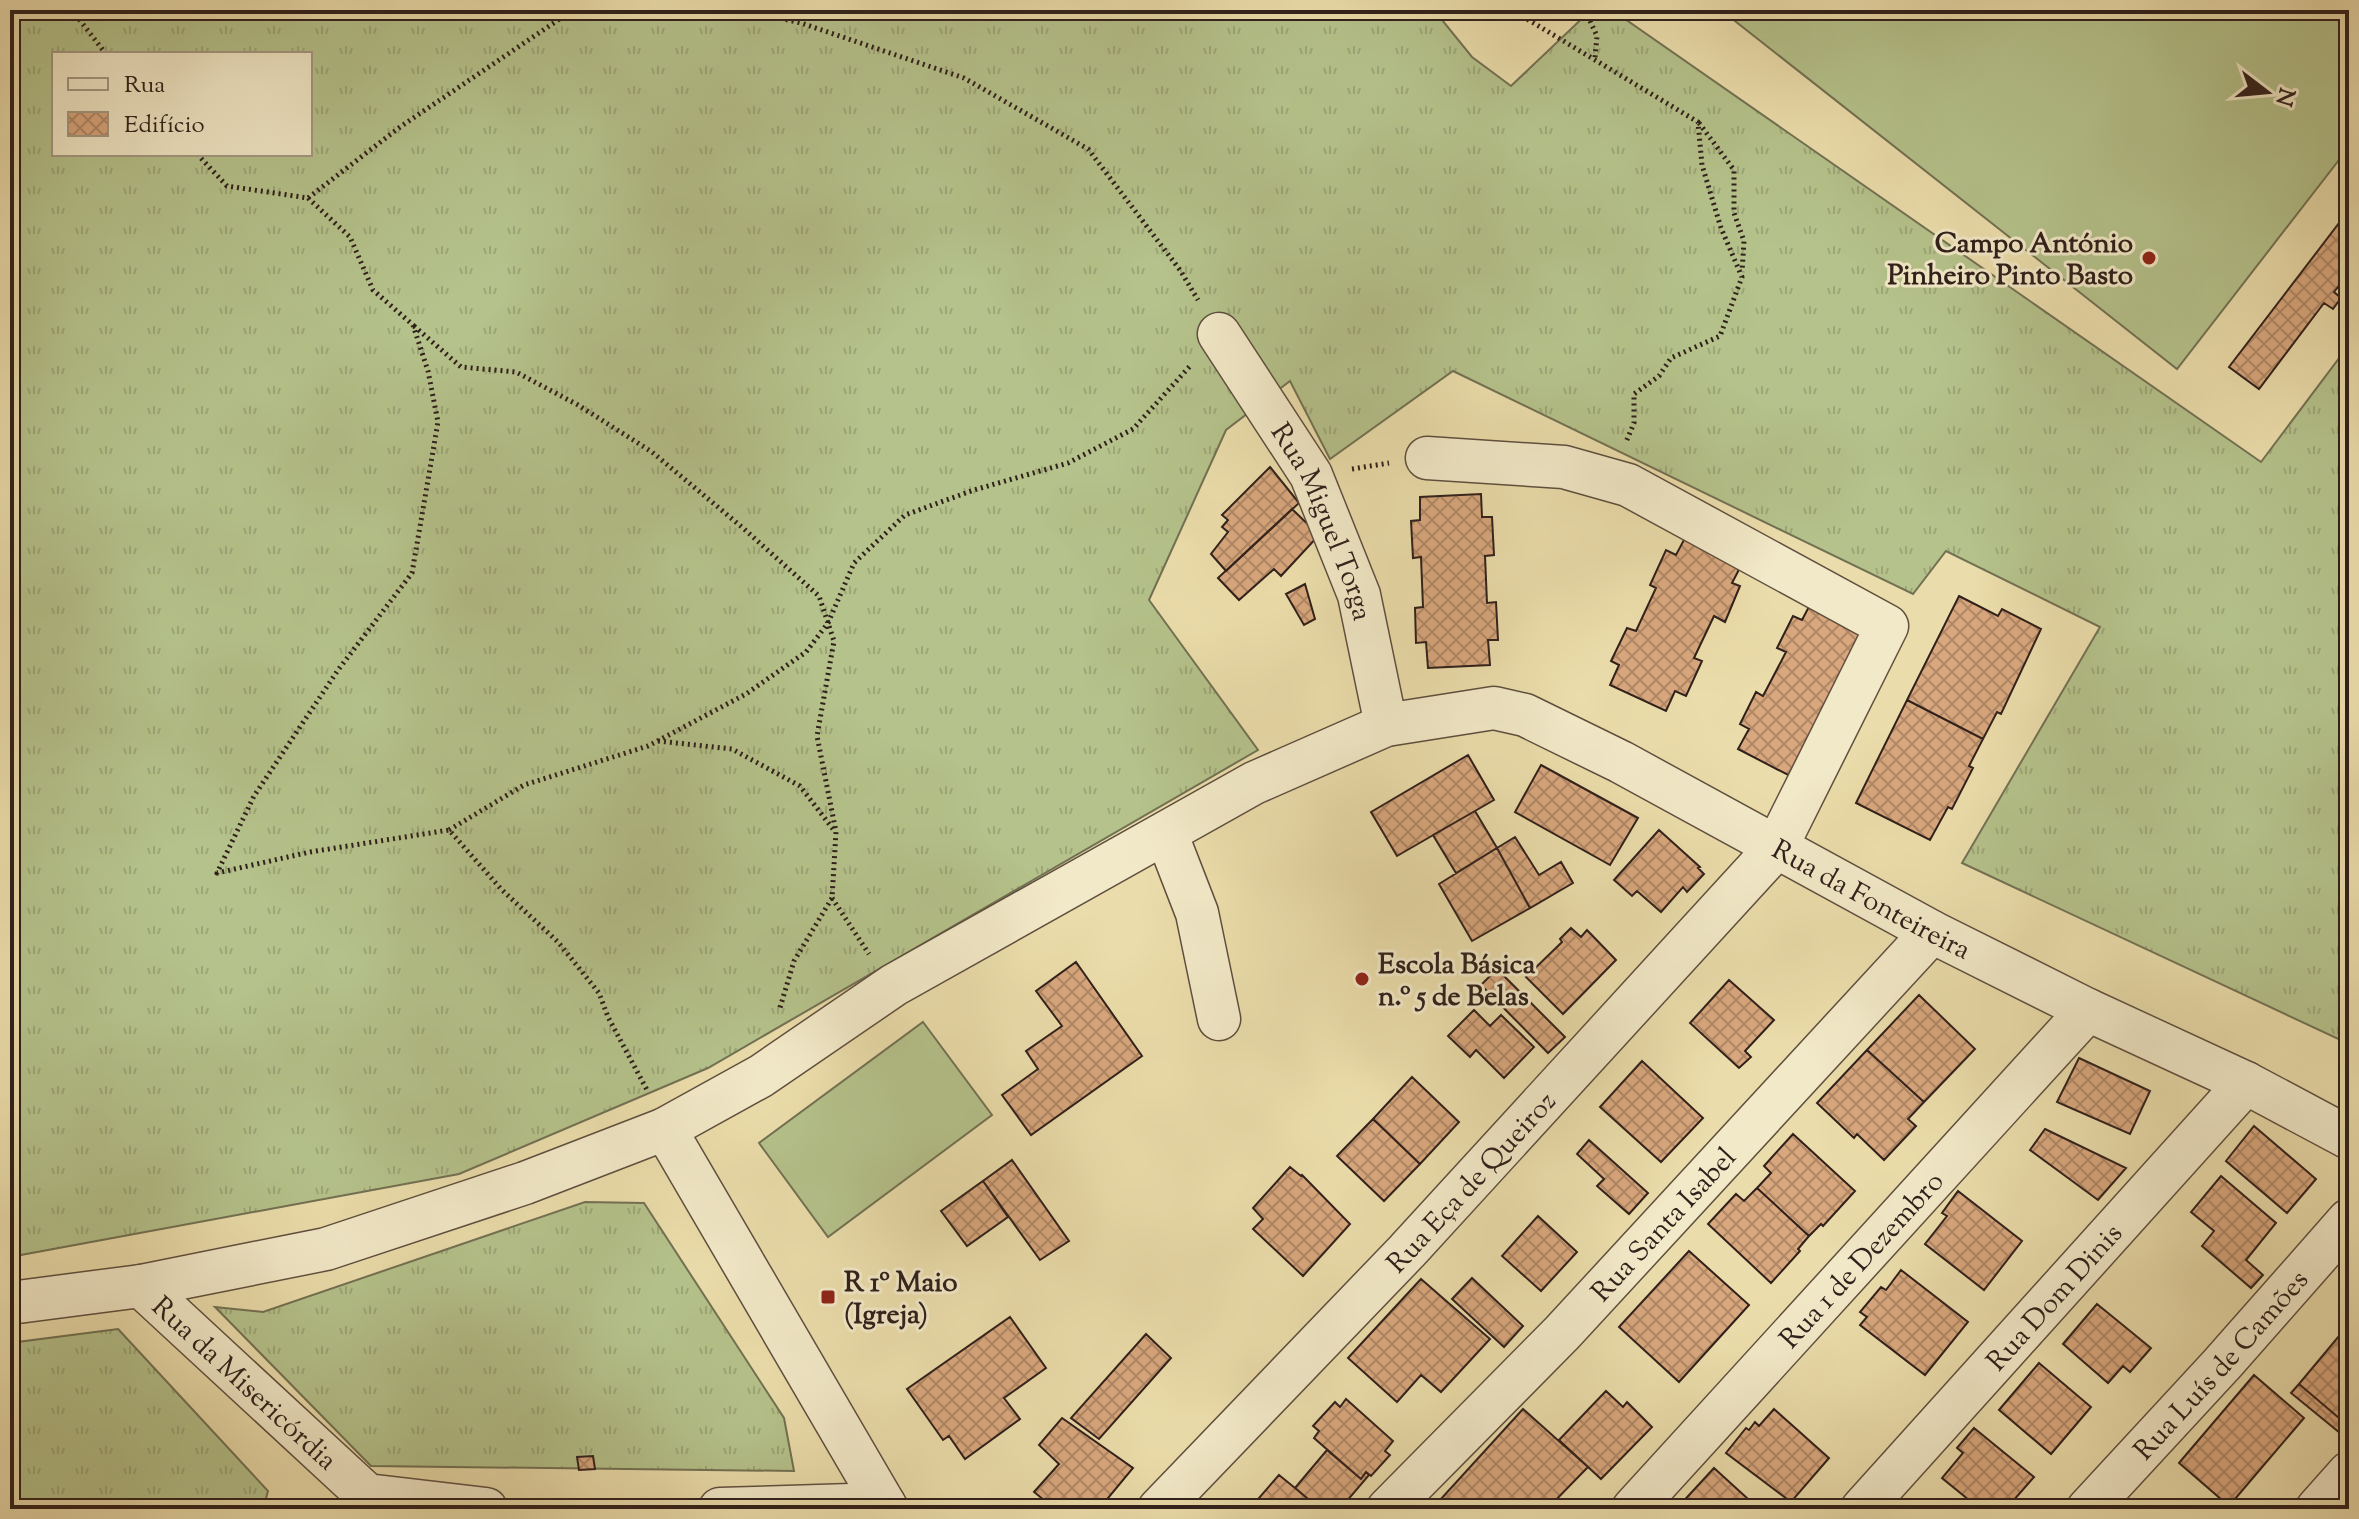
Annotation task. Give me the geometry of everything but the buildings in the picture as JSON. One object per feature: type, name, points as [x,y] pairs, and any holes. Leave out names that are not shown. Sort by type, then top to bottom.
[{"type":"street","name":"Rua Miguel Torga","points":[[1219,334],[1311,475],[1359,595],[1386,725]]},
{"type":"street","points":[[1427,458],[1564,467],[1609,479]]},
{"type":"street","name":"Rua Eça de Queiroz","points":[[1159,1509],[1407,1251],[1776,848],[1887,626],[1628,485],[1609,479]]},
{"type":"street","name":"Rua da Fonteireira","points":[[10,1303],[141,1286],[326,1249],[525,1183],[665,1129],[761,1076],[894,985],[1254,783],[1386,725],[1494,708],[1525,715],[1621,762],[1932,932],[2088,1010],[2246,1083],[2349,1138]]},
{"type":"street","points":[[1166,833],[1197,913],[1219,1019]]},
{"type":"street","name":"Rua Santa Isabel","points":[[1388,1509],[1562,1333],[1932,932]]},
{"type":"street","name":"Rua 1 de Dezembro","points":[[1633,1509],[2088,1010]]},
{"type":"street","name":"Rua Dom Dinis","points":[[1862,1509],[2246,1083]]},
{"type":"street","points":[[665,1129],[885,1507],[720,1509]]},
{"type":"street","name":"Rua Luís de Camões","points":[[2088,1509],[2349,1220]]},
{"type":"street","name":"Rua da Misericórdia","points":[[141,1286],[367,1495],[486,1509]]},
{"type":"street","points":[[2317,1509],[2349,1473]]},
{"type":"path","points":[[72,10],[104,52]]},
{"type":"path","points":[[308,198],[400,127],[564,16],[591,10]]},
{"type":"path","points":[[413,325],[428,371],[438,422],[412,573],[338,670],[254,796],[217,873],[310,852],[449,830],[524,785],[657,741],[746,694],[806,652],[828,623],[854,563],[905,515],[974,490],[1068,463],[1133,429],[1219,334],[1180,270],[1088,149],[964,78],[801,23],[745,10]]},
{"type":"path","points":[[1512,10],[1698,122],[1734,170],[1734,213],[1744,241],[1742,277],[1720,336],[1671,358],[1659,376],[1634,394],[1634,423],[1609,479]]},
{"type":"path","points":[[1585,10],[1597,36],[1595,58]]},
{"type":"path","points":[[1698,122],[1702,165],[1721,228],[1742,277]]},
{"type":"path","points":[[199,156],[227,186],[308,198],[350,237],[373,290],[461,367],[516,372],[578,405],[652,452],[819,596],[834,641],[817,736],[836,832],[832,898],[794,961],[778,1017]]},
{"type":"path","points":[[1311,475],[1427,458]]},
{"type":"path","points":[[657,741],[732,749],[800,786],[836,832]]},
{"type":"path","points":[[449,830],[501,889],[558,942],[599,993],[665,1129]]},
{"type":"path","points":[[832,898],[862,945],[894,985]]},
{"type":"green space","points":[[10,10],[1434,10],[1472,57],[1511,86],[1591,10],[1612,10],[2261,462],[2349,345],[2349,1044],[1962,863],[2100,627],[1946,551],[1913,594],[1453,371],[1330,459],[1290,381],[1226,430],[1149,600],[1258,750],[708,1068],[459,1174],[10,1257]]},
{"type":"green space","name":"Campo António Pinheiro Pinto Basto","points":[[1721,10],[2349,10],[2349,147],[2177,369]]},
{"type":"green space","points":[[923,1022],[992,1115],[828,1237],[759,1143]]},
{"type":"green space","points":[[585,1202],[644,1203],[784,1418],[794,1471],[371,1466],[215,1307],[263,1312]]},
{"type":"green space","points":[[118,1329],[268,1491],[263,1509],[10,1509],[10,1343]]},
{"type":"place","name":"Campo António Pinheiro Pinto Basto","points":[[2149,258]]},
{"type":"place","name":"Escola Básica n.º 5 de Belas","points":[[1362,979]]},
{"type":"place","name":"R 1º Maio (Igreja)","points":[[828,1297]]}]
